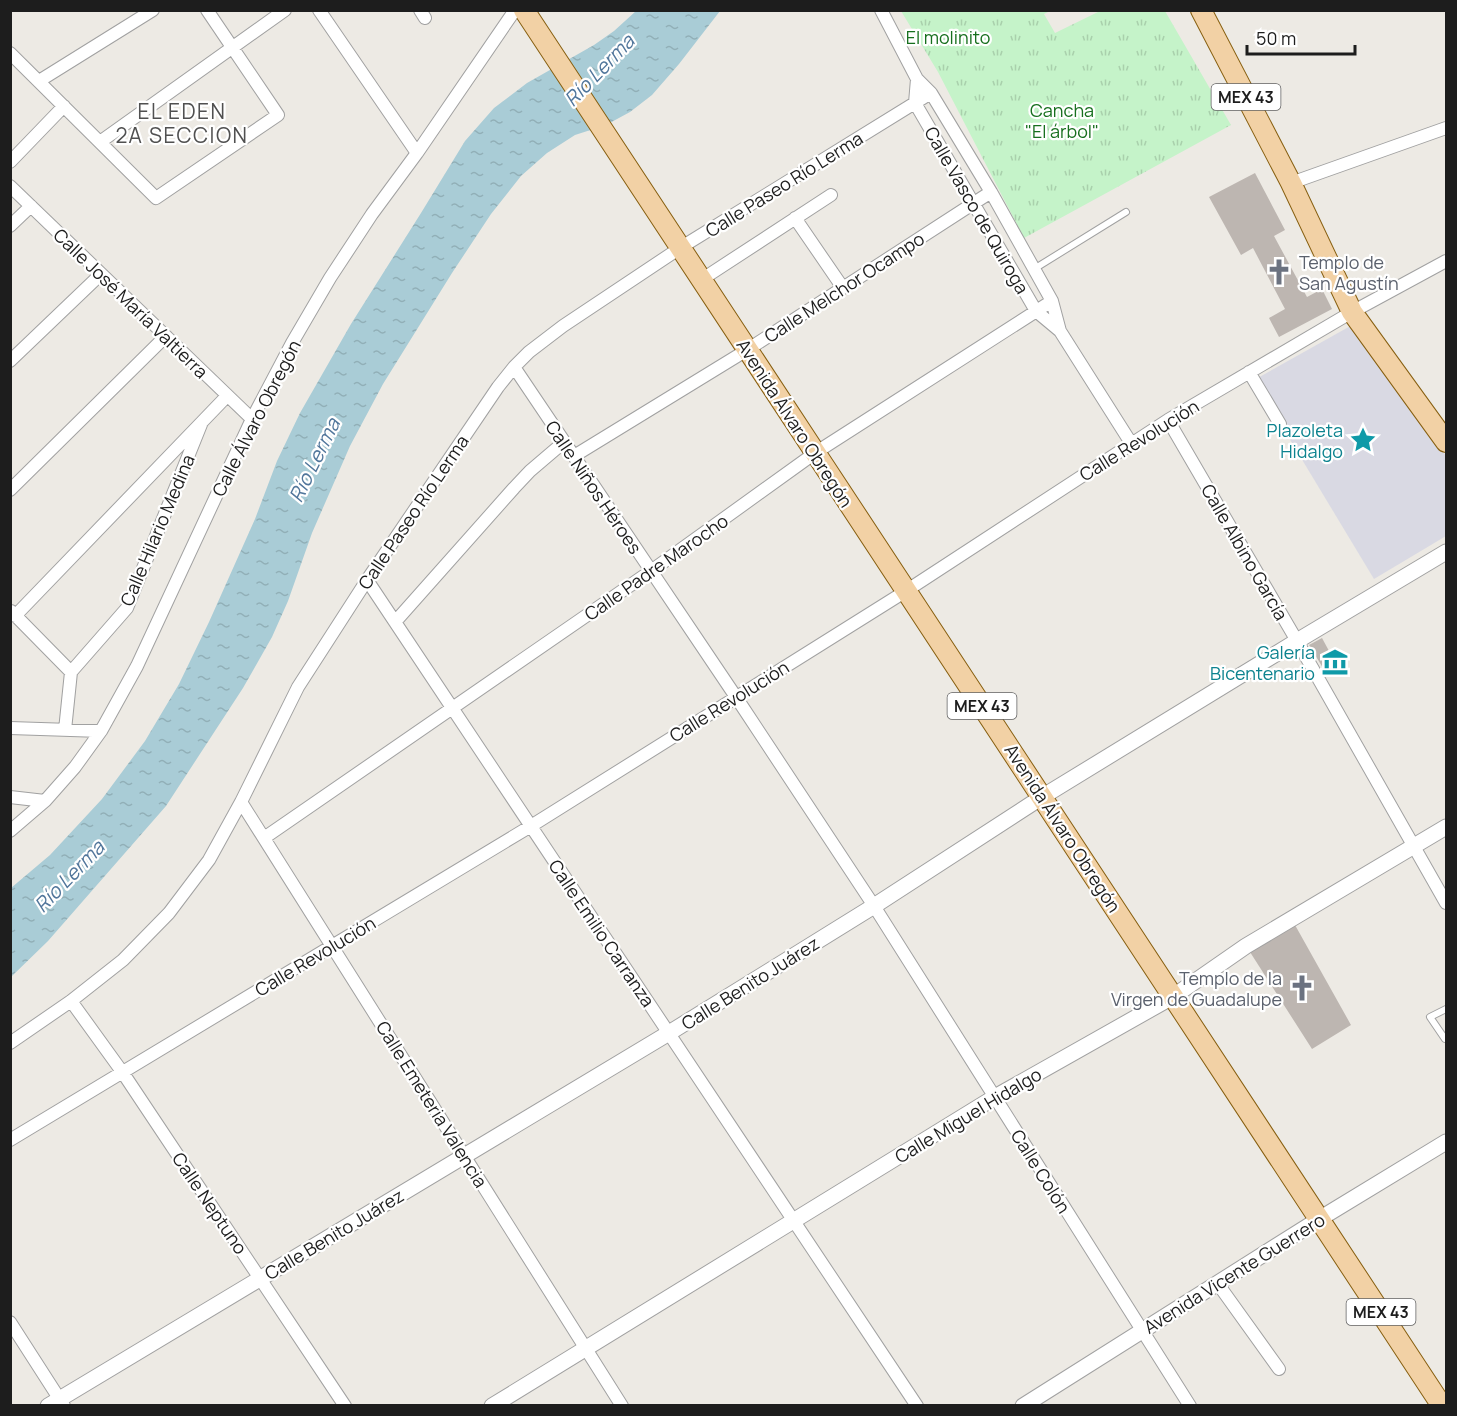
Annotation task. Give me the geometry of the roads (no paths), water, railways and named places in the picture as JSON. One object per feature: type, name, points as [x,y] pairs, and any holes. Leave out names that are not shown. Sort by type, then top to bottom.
[{"type":"main road","name":"MEX 43","points":[[1202,10],[1291,183],[1352,312],[1446,442]]},
{"type":"main road","name":"Avenida Álvaro Obregón","points":[[522,12],[1321,1218],[1442,1406]]},
{"type":"street","points":[[39,81],[153,10]]},
{"type":"street","points":[[10,53],[156,198],[278,115],[207,10]]},
{"type":"street","points":[[100,142],[285,10]]},
{"type":"street","points":[[318,10],[417,153]]},
{"type":"street","name":"Calle Vasco de Quiroga","points":[[881,10],[917,79],[931,93],[991,192],[1052,301],[1060,331],[1131,443]]},
{"type":"street","name":"Calle Álvaro Obregón","points":[[10,831],[45,801],[75,767],[101,731],[137,666],[252,419],[330,278],[372,214],[522,12]]},
{"type":"street","points":[[915,103],[917,79]]},
{"type":"street","name":"Calle Paseo Río Lerma","points":[[10,1044],[71,1002],[123,960],[169,913],[209,860],[241,802],[298,687],[367,580],[498,387],[514,367],[545,338],[680,248],[931,93]]},
{"type":"street","name":"Calle Vasco de Quiroga","points":[[915,103],[1036,311],[1060,331]]},
{"type":"street","points":[[10,162],[64,106]]},
{"type":"street","points":[[1291,183],[1446,128]]},
{"type":"street","name":"Calle José María Valtierra","points":[[10,186],[252,419]]},
{"type":"street","name":"Calle Melchor Ocampo","points":[[574,456],[747,350],[991,192]]},
{"type":"street","points":[[701,280],[831,195]]},
{"type":"street","points":[[10,226],[31,206]]},
{"type":"street","points":[[795,218],[843,288]]},
{"type":"street","name":"Calle Revolución","points":[[10,1140],[531,826],[906,591],[1168,420],[1352,312],[1446,261]]},
{"type":"street","points":[[10,361],[102,274]]},
{"type":"street","name":"Calle Padre Marocho","points":[[264,838],[651,571],[815,453],[1052,301]]},
{"type":"street","points":[[10,490],[166,336]]},
{"type":"street","name":"Calle Niños Héroes","points":[[514,367],[874,906]]},
{"type":"street","points":[[1249,372],[1280,424]]},
{"type":"street","points":[[65,730],[71,672],[13,614],[227,396]]},
{"type":"street","name":"Calle Albino García","points":[[1168,420],[1297,640],[1446,903]]},
{"type":"street","name":"Calle Hilario Medina","points":[[71,672],[127,608],[202,422]]},
{"type":"street","points":[[395,622],[514,488],[564,442]]},
{"type":"street","name":"Calle Benito Juárez","points":[[57,1403],[260,1278],[669,1033],[874,906],[1042,797],[1297,640],[1446,552]]},
{"type":"street","name":"Calle Emilio Carranza","points":[[367,580],[917,1406]]},
{"type":"street","points":[[10,728],[101,731]]},
{"type":"street","points":[[10,797],[45,801]]},
{"type":"street","name":"Calle Emeteria Valencia","points":[[241,802],[622,1406]]},
{"type":"street","name":"Calle Miguel Hidalgo","points":[[492,1406],[995,1097],[1174,996],[1246,946],[1446,827]]},
{"type":"street","name":"Calle Colón","points":[[874,906],[1190,1406]]},
{"type":"street","name":"Calle Neptuno","points":[[71,1002],[123,1072],[345,1406]]},
{"type":"street","name":"Avenida Vicente Guerrero","points":[[1023,1406],[1446,1142]]},
{"type":"street","points":[[1218,1284],[1279,1369]]},
{"type":"street","points":[[10,1322],[57,1403]]},
{"type":"lane","points":[[1034,269],[1126,212]]},
{"type":"lane","points":[[1446,1009],[1430,1017],[1446,1039]]},
{"type":"water","name":"Río Lerma","points":[[636,11],[720,11],[652,95],[630,112],[606,125],[575,135],[547,153],[521,176],[491,214],[383,384],[350,446],[312,533],[288,601],[272,637],[243,688],[166,806],[48,941],[11,977],[11,888],[50,855],[102,799],[145,741],[179,684],[209,622],[255,519],[277,461],[300,413],[351,324],[465,141],[494,108],[527,83],[594,45]]},
{"type":"place","name":"Templo de San Agustín","points":[[1279,272]]},
{"type":"place","name":"Plazoleta Hidalgo","points":[[1363,440]]},
{"type":"place","name":"Galería Bicentenario","points":[[1335,662]]},
{"type":"place","name":"Templo de la Virgen de Guadalupe","points":[[1302,988]]},
{"type":"district","name":"EL EDEN 2A SECCION","points":[[182,123]]},
{"type":"park label","name":"El molinito","points":[[948,37]]},
{"type":"park label","name":"Cancha \"El árbol\"","points":[[1062,120]]}]
